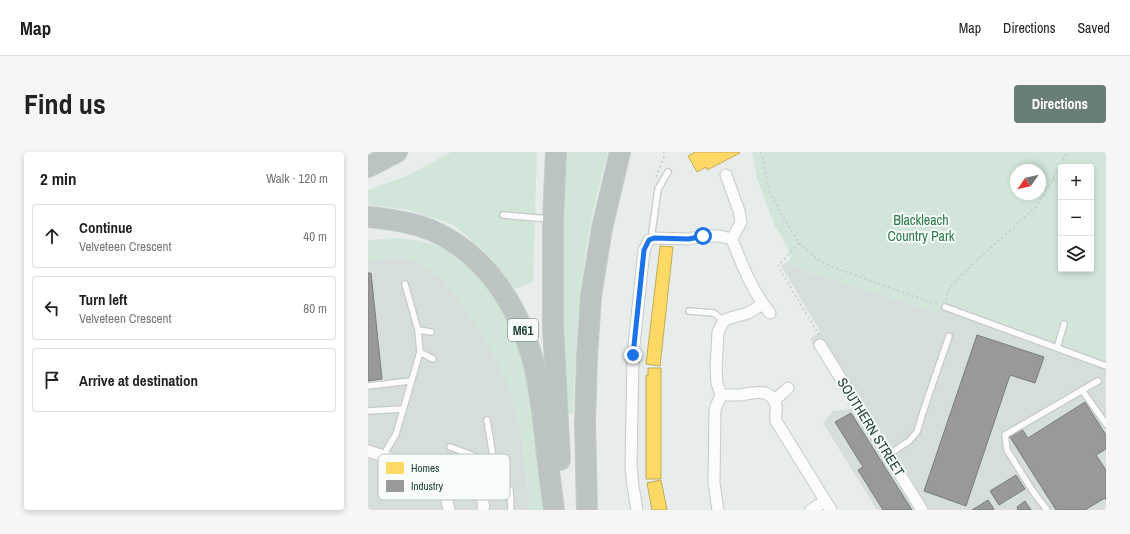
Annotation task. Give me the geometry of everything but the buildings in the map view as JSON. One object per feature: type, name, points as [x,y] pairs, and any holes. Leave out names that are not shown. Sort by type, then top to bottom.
[{"type":"highway","points":[[368,167],[397,152]]},
{"type":"highway","name":"M61","points":[[556,152],[552,220],[553,327],[563,510]]},
{"type":"highway","points":[[587,510],[585,423],[591,296],[602,228],[620,152]]},
{"type":"highway","name":"M61","points":[[368,217],[411,223],[433,231],[454,242],[475,258],[496,281],[512,304],[524,331],[533,359],[542,407],[554,510]]},
{"type":"street","points":[[726,175],[739,211],[741,222],[732,239],[745,273],[770,313]]},
{"type":"street","points":[[637,510],[633,486],[632,467],[633,355],[644,250],[649,240],[654,238],[689,239],[703,236],[719,236],[732,239]]},
{"type":"street","points":[[718,510],[714,483],[715,409],[721,395],[717,383],[716,368],[718,332],[724,321],[732,317],[748,313],[763,304]]},
{"type":"street","name":"SOUTHERN STREET","points":[[820,344],[922,510]]},
{"type":"street","points":[[774,401],[788,388]]},
{"type":"street","points":[[721,395],[760,392],[769,395],[774,401],[776,408],[776,421],[828,506],[812,510]]},
{"type":"street","points":[[447,500],[449,510]]},
{"type":"street","points":[[483,500],[484,505],[483,510]]},
{"type":"lane","points":[[654,238],[652,232],[658,189],[668,172]]},
{"type":"lane","points":[[502,215],[552,220]]},
{"type":"lane","points":[[384,454],[396,434],[410,381],[420,352],[418,330],[405,284]]},
{"type":"lane","points":[[945,307],[1106,366]]},
{"type":"lane","points":[[689,311],[714,313],[724,321]]},
{"type":"lane","points":[[1057,348],[1064,324]]},
{"type":"lane","points":[[418,330],[431,332]]},
{"type":"lane","points":[[888,455],[905,444],[918,432],[923,412],[949,336]]},
{"type":"lane","points":[[420,352],[434,359]]},
{"type":"lane","points":[[368,386],[410,381]]},
{"type":"lane","points":[[1047,510],[1034,493],[1007,450],[1005,435],[1098,381]]},
{"type":"lane","points":[[1082,390],[1106,424]]},
{"type":"lane","points":[[368,411],[403,409]]},
{"type":"lane","points":[[487,420],[493,454]]},
{"type":"lane","points":[[450,448],[468,454]]},
{"type":"lane","points":[[510,490],[511,510]]},
{"type":"path","points":[[761,152],[770,192],[782,217],[799,243],[817,259],[835,268],[945,307],[949,288],[977,260],[1036,207],[1067,152]]},
{"type":"path","points":[[1053,179],[1058,182]]},
{"type":"path","points":[[799,243],[778,266],[819,333],[820,344]]},
{"type":"shaded area","points":[[405,257],[424,266],[441,278],[457,297],[485,337],[509,385],[522,438],[530,510],[368,510],[368,260]]},
{"type":"shaded area","points":[[788,261],[803,270],[938,313],[942,301],[1106,360],[1106,509],[877,510],[823,423],[833,411],[853,409],[810,339],[820,331],[781,266]]},
{"type":"green space","points":[[451,152],[537,152],[533,282],[515,289],[490,257],[454,225],[410,210],[368,205],[368,190],[409,175]]},
{"type":"green space","points":[[566,152],[608,152],[594,208],[585,259],[577,337],[573,415],[566,413],[562,278]]},
{"type":"green space","name":"Blackleach Country Park","points":[[752,152],[1106,152],[1106,360],[942,301],[938,313],[803,270],[788,261],[791,258],[787,246],[775,227],[757,179]]},
{"type":"green space","points":[[397,238],[415,240],[439,246],[446,250],[475,273],[495,297],[510,324],[520,353],[534,418],[543,510],[530,510],[522,438],[509,385],[485,337],[457,297],[441,278],[424,266],[405,257],[368,260],[368,240]]},
{"type":"route","points":[[633,355],[644,250],[649,240],[660,238],[679,240],[703,236]]}]
